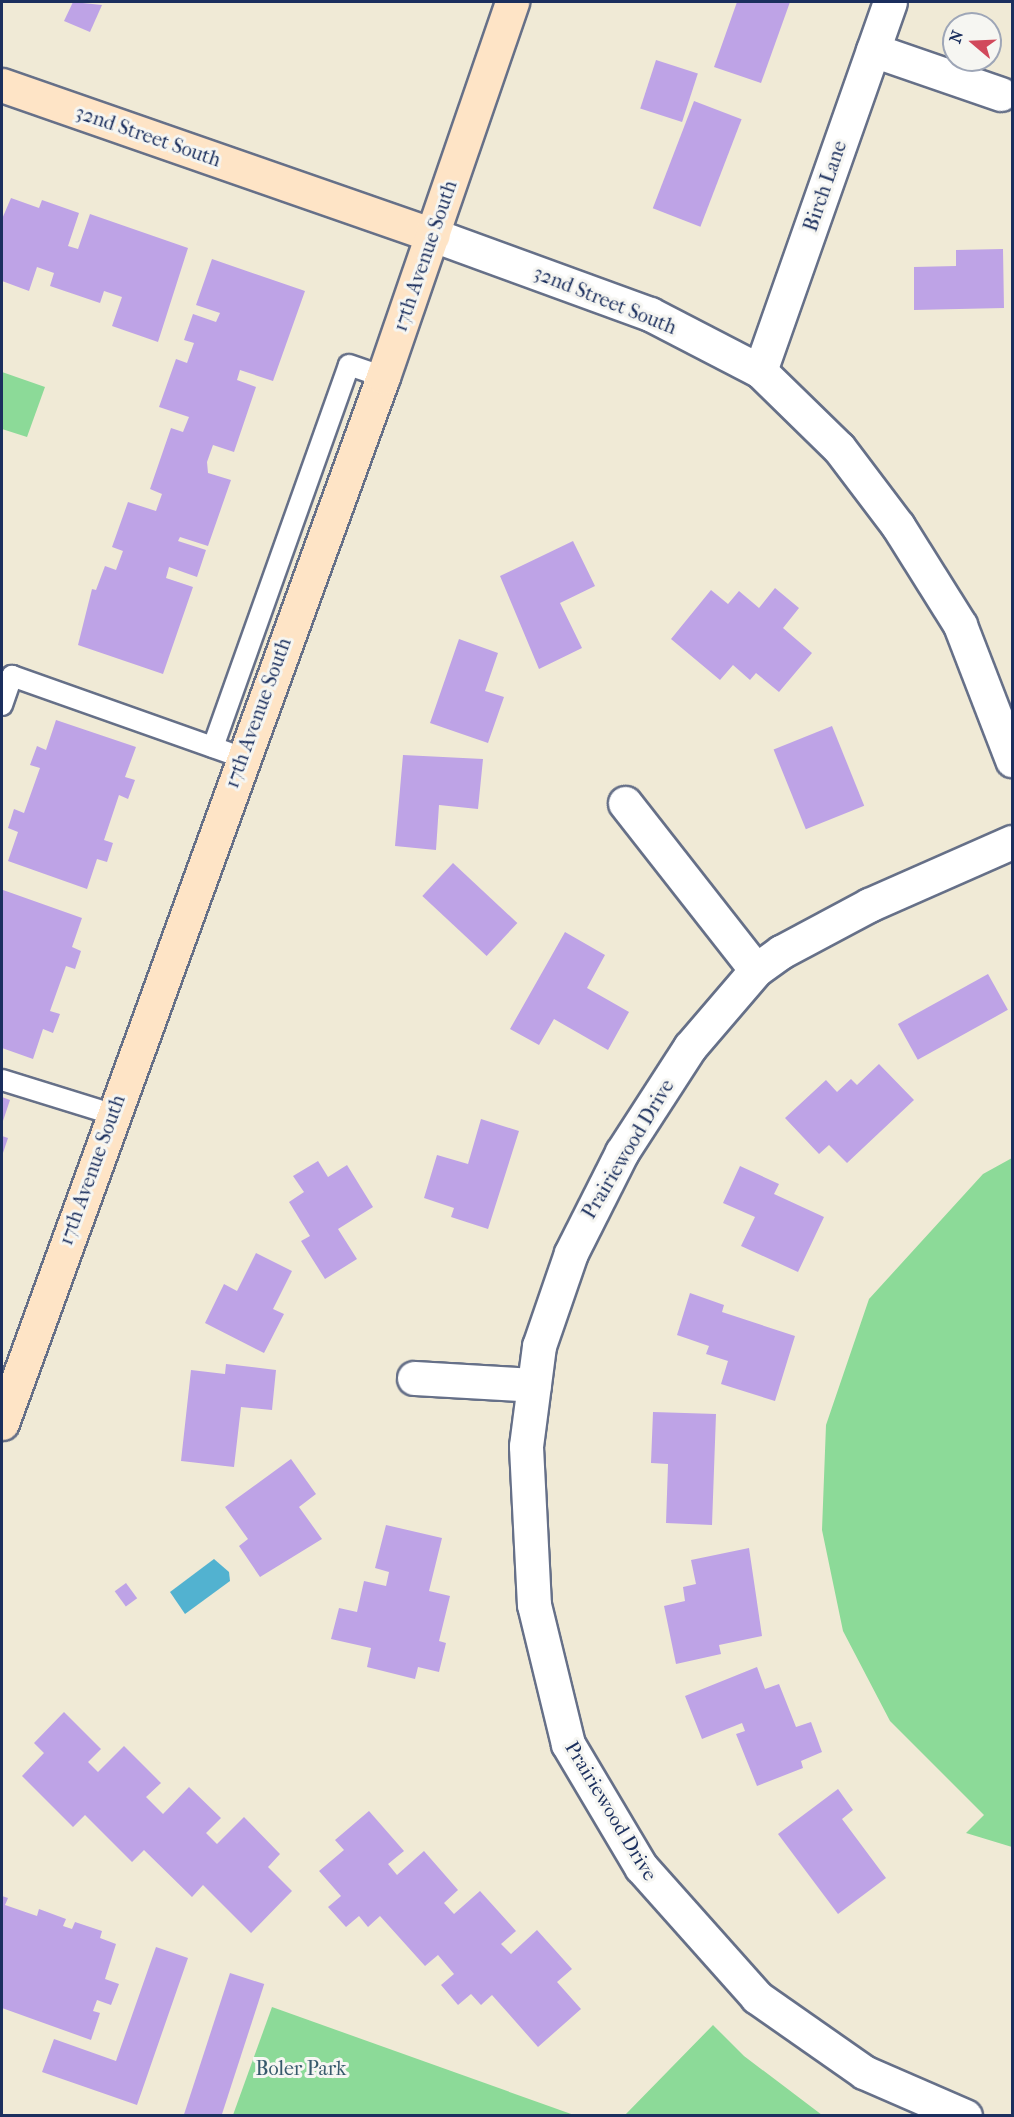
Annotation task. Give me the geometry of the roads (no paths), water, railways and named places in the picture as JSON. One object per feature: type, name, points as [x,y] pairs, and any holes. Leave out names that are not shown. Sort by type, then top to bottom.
[{"type":"street","name":"17th Avenue South","points":[[2,1423],[112,1114],[227,752],[383,377],[512,2]]},
{"type":"street","name":"Birch Lane","points":[[760,371],[890,2]]},
{"type":"street","points":[[873,50],[1000,94]]},
{"type":"street","name":"32nd Street South","points":[[2,85],[433,235],[650,314],[760,371],[839,448],[898,526],[960,625],[1012,760]]},
{"type":"street","points":[[625,802],[756,970]]},
{"type":"street","name":"Prairiewood Drive","points":[[965,2115],[864,2072],[757,1997],[641,1868],[568,1744],[534,1605],[526,1446],[539,1346],[597,1195],[690,1047],[756,970],[868,905],[1012,842]]},
{"type":"street","points":[[414,1378],[534,1385]]},
{"type":"lane","points":[[2,705],[12,676],[227,752]]},
{"type":"lane","points":[[2,1080],[112,1114]]},
{"type":"water","points":[[214,1559],[229,1572],[230,1581],[185,1614],[170,1592]]},
{"type":"park label","name":"Boler Park","points":[[301,2068]]}]
